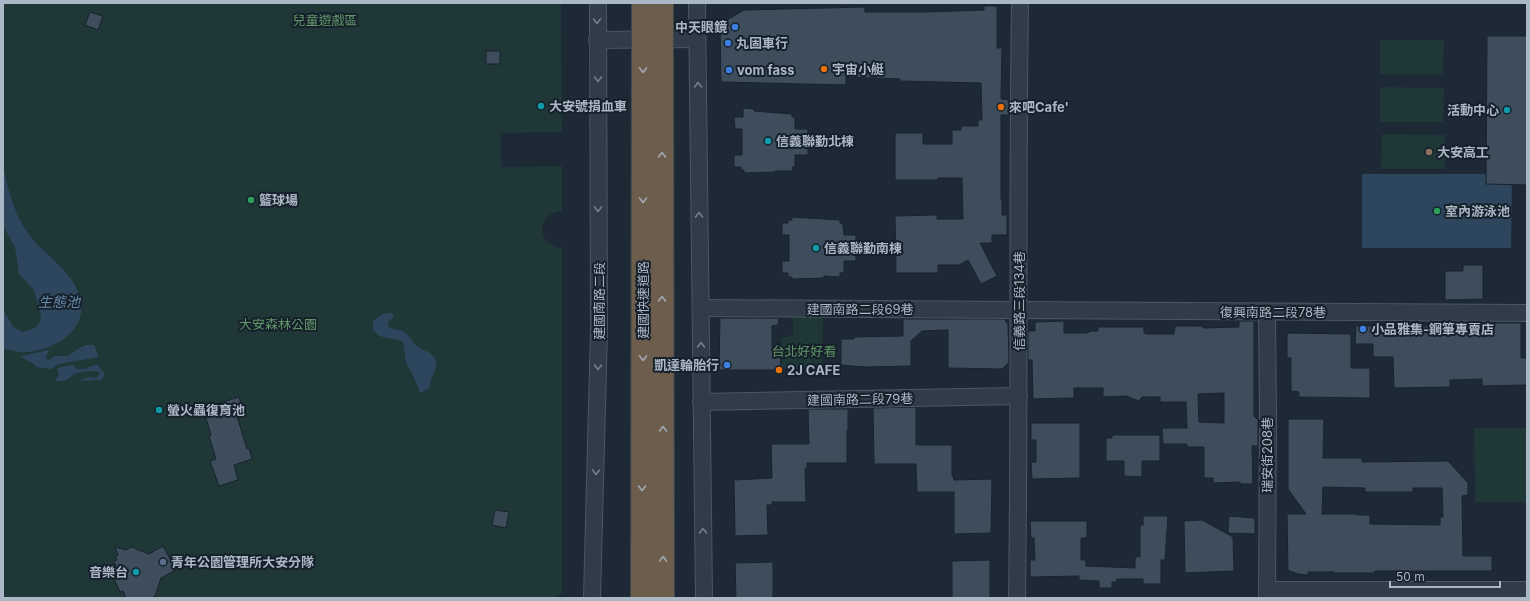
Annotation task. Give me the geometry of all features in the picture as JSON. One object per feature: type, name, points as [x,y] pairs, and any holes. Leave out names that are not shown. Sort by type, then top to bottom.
[{"type":"highway","name":"建國快速道路","points":[[642,598],[643,3]]},
{"type":"highway","name":"建國快速道路","points":[[662,3],[663,598]]},
{"type":"street","name":"建國南路二段","points":[[592,598],[599,329],[598,3]]},
{"type":"street","points":[[697,3],[704,598]]},
{"type":"street","name":"信義路三段134巷","points":[[1017,598],[1020,3]]},
{"type":"street","points":[[597,40],[698,39]]},
{"type":"street","name":"建國南路二段69巷","points":[[701,308],[1018,310]]},
{"type":"street","name":"復興南路二段78巷","points":[[1018,310],[1527,313]]},
{"type":"street","name":"瑞安街208巷","points":[[1267,312],[1267,594]]},
{"type":"street","name":"建國南路二段79巷","points":[[701,402],[1019,396]]},
{"type":"street","points":[[1267,594],[1527,590]]},
{"type":"green space","name":"大安森林公園","points":[[3,3],[561,3],[562,132],[501,133],[501,167],[562,166],[562,211],[553,213],[547,217],[543,223],[542,229],[543,236],[547,242],[553,246],[562,248],[562,593],[555,598],[3,598]]},
{"type":"green space","points":[[1380,40],[1444,40],[1443,75],[1380,74]]},
{"type":"green space","points":[[1380,87],[1444,88],[1443,122],[1380,122]]},
{"type":"green space","points":[[1382,134],[1445,135],[1445,169],[1381,169]]},
{"type":"green space","name":"台北好好看","points":[[793,316],[823,316],[822,370],[782,369],[782,338],[793,335]]},
{"type":"green space","points":[[1474,428],[1527,428],[1527,502],[1475,502]]},
{"type":"water","name":"生態池","points":[[3,166],[16,212],[25,229],[36,243],[65,272],[76,288],[80,297],[81,309],[75,328],[67,336],[48,347],[27,352],[3,348],[3,309],[13,327],[23,332],[35,328],[40,322],[41,314],[34,290],[19,274],[15,247],[3,226]]},
{"type":"water","name":"室內游泳池","points":[[1362,174],[1512,174],[1511,248],[1362,248]]},
{"type":"water","points":[[392,313],[394,316],[388,322],[389,327],[406,333],[417,346],[435,358],[436,367],[430,388],[420,393],[406,361],[403,342],[380,336],[373,330],[373,321],[383,314]]},
{"type":"water","points":[[85,345],[94,345],[99,357],[59,364],[51,369],[36,367],[33,363],[21,356],[49,350],[46,359],[49,360],[54,356],[67,356]]},
{"type":"water","points":[[97,364],[104,373],[101,380],[78,381],[89,377],[97,378],[100,373],[90,371],[75,374],[63,381],[54,380],[59,376],[57,369],[61,367],[74,365],[76,369],[85,369]]},
{"type":"building","points":[[984,6],[997,6],[997,48],[1002,48],[1001,99],[1009,100],[1009,115],[1001,115],[1001,199],[1002,215],[1007,215],[1007,235],[992,235],[992,243],[980,243],[997,276],[981,284],[968,260],[959,265],[938,265],[938,273],[896,273],[895,216],[937,215],[937,219],[963,219],[962,178],[938,178],[938,180],[895,180],[895,133],[923,133],[923,144],[952,144],[952,130],[961,130],[961,126],[978,126],[978,120],[982,120],[981,83],[900,81],[900,79],[846,77],[846,85],[721,82],[720,24],[744,10],[865,7],[865,12],[923,12],[984,10]]},
{"type":"building","points":[[90,12],[103,16],[98,30],[85,25]]},
{"type":"building","name":"活動中心","points":[[1487,36],[1527,36],[1527,185],[1486,184]]},
{"type":"building","points":[[486,51],[500,51],[500,64],[486,64]]},
{"type":"building","name":"信義聯勤北棟","points":[[743,108],[754,109],[754,111],[792,114],[792,117],[795,117],[795,129],[808,129],[808,155],[795,155],[795,167],[792,167],[793,171],[744,173],[744,170],[741,170],[741,167],[734,167],[734,155],[742,155],[742,129],[735,129],[734,117],[743,117]]},
{"type":"building","name":"信義聯勤南棟","points":[[792,217],[840,220],[840,223],[843,224],[844,235],[856,235],[856,261],[844,261],[844,273],[840,273],[840,277],[824,276],[824,278],[792,279],[792,277],[788,277],[788,273],[782,273],[782,261],[789,261],[789,235],[782,235],[782,223],[788,223],[788,220],[792,220]]},
{"type":"building","points":[[1463,265],[1483,265],[1483,299],[1445,300],[1445,271],[1463,271]]},
{"type":"building","points":[[720,318],[779,318],[778,325],[772,326],[772,347],[780,347],[781,370],[719,370]]},
{"type":"building","points":[[903,319],[1004,319],[1008,324],[1009,362],[1002,369],[948,368],[948,330],[922,331],[911,341],[911,366],[865,367],[841,365],[841,339],[854,339],[854,337],[903,336]]},
{"type":"building","points":[[1064,321],[1064,333],[1087,333],[1091,331],[1098,331],[1098,327],[1144,327],[1144,333],[1147,334],[1174,334],[1175,326],[1203,326],[1203,328],[1239,327],[1239,321],[1254,321],[1254,416],[1258,420],[1258,446],[1252,446],[1253,484],[1240,484],[1240,482],[1213,483],[1213,478],[1204,478],[1204,447],[1187,447],[1187,444],[1163,444],[1162,428],[1187,428],[1186,402],[1160,402],[1160,397],[1142,397],[1139,401],[1126,396],[1103,397],[1103,388],[1074,388],[1074,398],[1033,399],[1032,360],[1028,360],[1028,331],[1035,331],[1035,322]],"holes":[[[1224,393],[1224,423],[1199,422],[1198,394]]]},
{"type":"building","points":[[1484,323],[1521,323],[1521,358],[1527,358],[1527,385],[1482,386],[1482,379],[1450,380],[1450,387],[1394,388],[1393,357],[1373,357],[1373,344],[1355,344],[1356,326],[1431,326],[1431,333],[1484,332]]},
{"type":"building","points":[[1287,333],[1351,334],[1351,368],[1370,368],[1370,398],[1299,397],[1299,392],[1291,391],[1291,358],[1287,358]]},
{"type":"building","points":[[239,397],[243,410],[236,413],[247,449],[249,448],[252,459],[234,465],[238,480],[219,486],[210,461],[216,459],[203,408]]},
{"type":"building","points":[[916,407],[916,445],[952,445],[952,476],[954,480],[992,479],[991,533],[954,534],[954,492],[917,492],[916,464],[874,464],[873,408]]},
{"type":"building","points":[[808,409],[848,409],[847,463],[807,463],[807,469],[805,469],[806,502],[772,502],[772,505],[767,505],[768,535],[735,536],[734,480],[772,478],[771,444],[809,444]]},
{"type":"building","points":[[1288,419],[1324,419],[1323,458],[1362,458],[1362,462],[1448,461],[1468,483],[1468,495],[1462,496],[1463,556],[1492,556],[1492,571],[1375,571],[1375,573],[1308,572],[1308,575],[1298,574],[1288,570],[1287,514],[1306,514],[1288,489]],"holes":[[[1323,487],[1365,488],[1365,492],[1413,492],[1413,488],[1442,488],[1443,517],[1440,517],[1440,525],[1370,524],[1370,515],[1322,514]]]},
{"type":"building","points":[[1031,423],[1080,423],[1080,478],[1032,479],[1031,462],[1036,462],[1036,440],[1031,440]]},
{"type":"building","points":[[1112,435],[1160,435],[1160,461],[1142,461],[1142,477],[1124,476],[1124,461],[1106,461],[1106,438],[1112,438]]},
{"type":"building","points":[[495,510],[509,512],[506,528],[492,525]]},
{"type":"building","points":[[1143,516],[1168,516],[1165,560],[1161,560],[1161,584],[1143,584],[1143,579],[1117,579],[1116,582],[1112,582],[1112,588],[1099,588],[1099,581],[1079,580],[1079,576],[1030,577],[1030,560],[1035,560],[1034,538],[1031,538],[1030,521],[1087,521],[1087,538],[1081,538],[1081,560],[1086,560],[1086,566],[1135,568],[1135,557],[1140,557],[1140,525],[1143,525]]},
{"type":"building","points":[[1229,516],[1255,518],[1255,534],[1228,533]]},
{"type":"building","points":[[1202,520],[1233,537],[1234,571],[1185,573],[1184,521]]},
{"type":"building","name":"音樂台","points":[[163,546],[176,570],[161,578],[155,596],[151,598],[126,598],[123,591],[120,592],[113,576],[116,575],[113,569],[116,567],[114,561],[117,560],[115,556],[118,555],[115,547],[126,550],[131,547],[149,554]]},
{"type":"building","points":[[990,560],[990,598],[952,598],[952,561]]},
{"type":"building","points":[[773,562],[773,598],[736,598],[735,563]]},
{"type":"place","name":"中天眼鏡","points":[[735,27]]},
{"type":"place","name":"丸固車行","points":[[728,43]]},
{"type":"place","name":"宇宙小艇","points":[[824,69]]},
{"type":"place","name":"vom fass","points":[[729,70]]},
{"type":"place","name":"大安號捐血車","points":[[541,106]]},
{"type":"place","name":"來吧Cafe'","points":[[1001,107]]},
{"type":"place","name":"活動中心","points":[[1507,110]]},
{"type":"place","name":"信義聯勤北棟","points":[[768,141]]},
{"type":"place","name":"大安高工","points":[[1429,152]]},
{"type":"place","name":"籃球場","points":[[251,200]]},
{"type":"place","name":"室內游泳池","points":[[1437,211]]},
{"type":"place","name":"信義聯勤南棟","points":[[816,248]]},
{"type":"place","name":"小品雅集-鋼筆專賣店","points":[[1363,329]]},
{"type":"place","name":"凱達輪胎行","points":[[727,365]]},
{"type":"place","name":"2J CAFE","points":[[779,370]]},
{"type":"place","name":"螢火蟲復育池","points":[[159,410]]},
{"type":"place","name":"青年公園管理所大安分隊","points":[[163,562]]},
{"type":"place","name":"音樂台","points":[[136,572]]},
{"type":"park label","name":"兒童遊戲區","points":[[325,20]]}]
